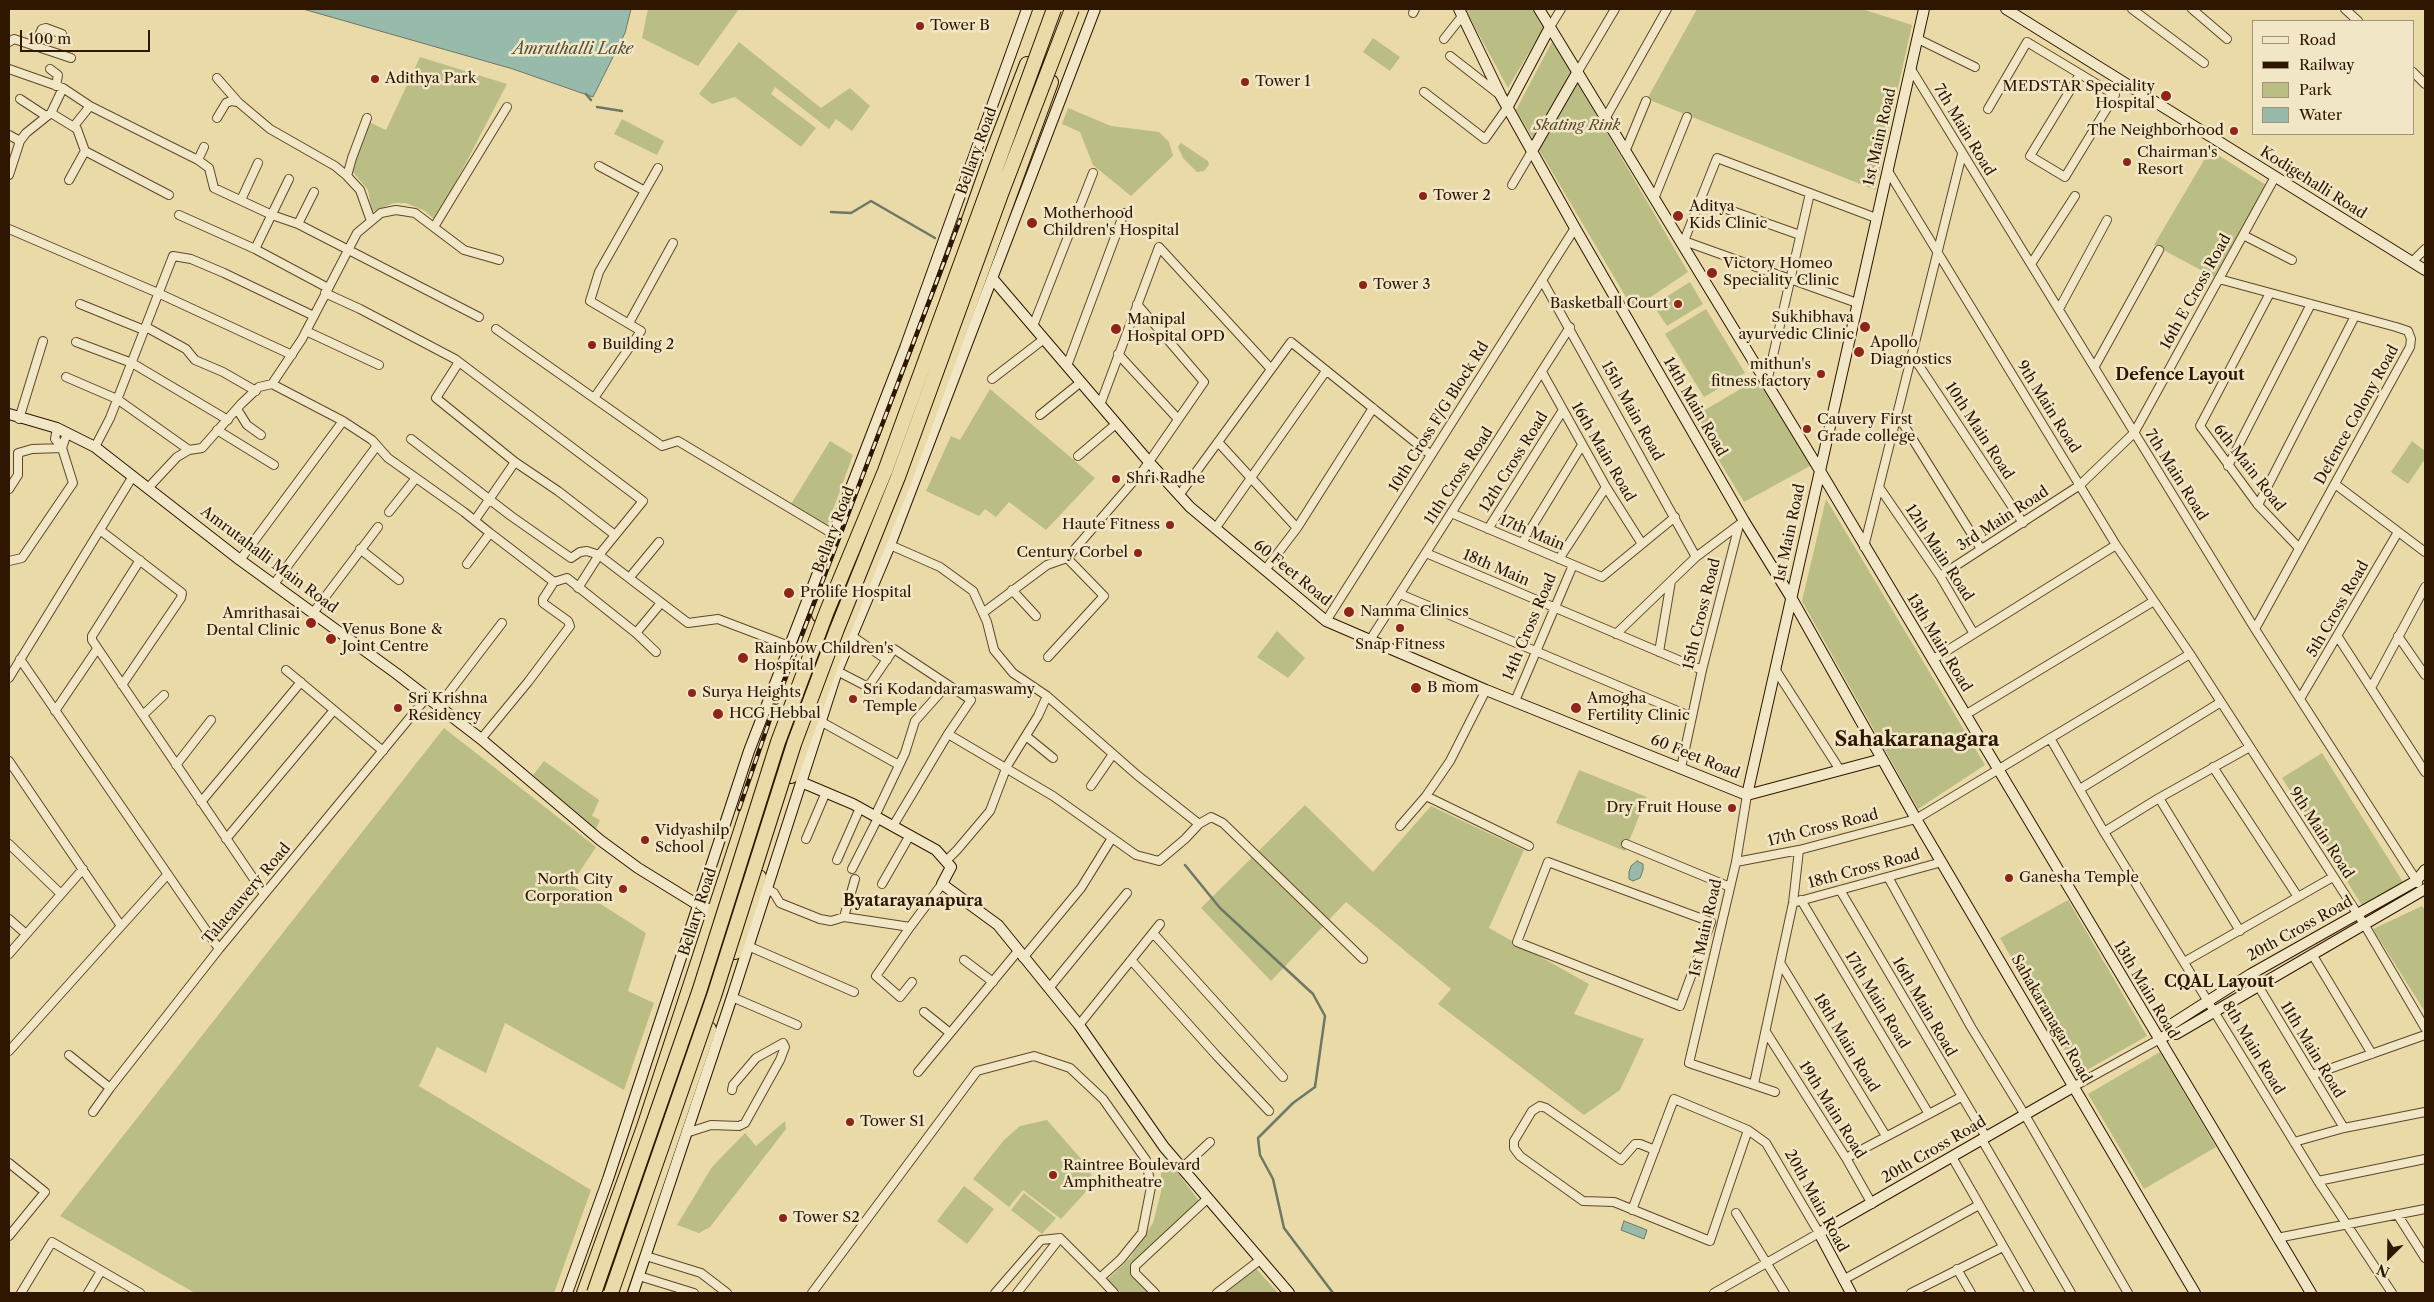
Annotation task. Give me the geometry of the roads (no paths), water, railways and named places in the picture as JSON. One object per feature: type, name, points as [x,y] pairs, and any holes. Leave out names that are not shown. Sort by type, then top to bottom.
[{"type":"highway","name":"Bellary Road","points":[[584,1293],[624,1184],[716,912],[771,739],[953,265],[994,149],[1048,9]]},
{"type":"highway","name":"Bellary Road","points":[[594,1293],[699,992],[778,742],[827,611],[885,471],[1054,9]]},
{"type":"highway","points":[[611,1293],[714,996],[794,744],[836,629],[898,477],[1001,194],[1072,9]]},
{"type":"highway","points":[[620,1293],[745,923],[800,747],[843,633],[905,480],[1079,9]]},
{"type":"highway","points":[[702,1052],[708,1067]]},
{"type":"street","points":[[567,1293],[608,1179],[749,750],[905,348],[1027,9]]},
{"type":"street","points":[[633,1293],[732,998],[837,671],[890,545],[1095,9]]},
{"type":"street","name":"13th Main Road","points":[[1539,9],[1819,469],[1996,770],[2311,1293]]},
{"type":"street","points":[[1424,92],[1485,139],[1508,108],[1561,9]]},
{"type":"street","points":[[1512,185],[1615,9]]},
{"type":"street","points":[[1605,119],[1667,9]]},
{"type":"street","name":"1st Main Road","points":[[1754,1084],[1689,1063],[1712,971],[1736,862],[1747,795],[1924,9]]},
{"type":"street","name":"Kodigehalli Road","points":[[2006,9],[2425,270]]},
{"type":"street","points":[[2132,9],[2204,63]]},
{"type":"street","points":[[2192,9],[2227,39]]},
{"type":"street","points":[[2345,9],[2357,20]]},
{"type":"street","points":[[1461,12],[1501,96],[1532,151]]},
{"type":"street","points":[[1444,39],[1461,12]]},
{"type":"street","points":[[34,46],[42,29],[46,28],[62,34]]},
{"type":"street","points":[[9,42],[14,39],[71,58]]},
{"type":"street","points":[[1918,39],[1975,67]]},
{"type":"street","points":[[1988,109],[2028,42],[2115,95],[2065,178],[2030,156],[2080,74]]},
{"type":"street","points":[[2067,66],[2076,52]]},
{"type":"street","points":[[1450,56],[1501,96]]},
{"type":"street","name":"7th Main Road","points":[[1911,68],[2255,629],[2416,881],[2425,891]]},
{"type":"street","points":[[9,69],[60,87],[90,106],[198,160],[209,168],[214,188],[272,215],[298,224],[479,317]]},
{"type":"street","points":[[9,175],[20,141],[26,133],[49,115],[60,87],[58,74],[50,69]]},
{"type":"street","points":[[2414,73],[2425,84]]},
{"type":"street","points":[[217,78],[238,102],[270,129],[334,166],[347,176],[360,190],[371,220]]},
{"type":"street","points":[[20,99],[74,126],[85,150],[169,195]]},
{"type":"street","points":[[218,118],[226,103],[231,101],[238,102]]},
{"type":"street","points":[[1625,152],[1646,102]]},
{"type":"street","points":[[74,126],[90,106]]},
{"type":"street","points":[[434,228],[508,106]]},
{"type":"street","points":[[1654,198],[1687,117]]},
{"type":"street","points":[[347,176],[367,118]]},
{"type":"street","points":[[9,135],[20,141]]},
{"type":"street","points":[[198,160],[204,147]]},
{"type":"street","points":[[69,180],[85,150]]},
{"type":"street","name":"14th Main Road","points":[[1532,151],[1742,523],[1792,599]]},
{"type":"street","points":[[1864,547],[1962,154]]},
{"type":"street","points":[[1857,303],[1683,243],[1717,158],[1876,218]]},
{"type":"street","points":[[242,200],[258,163]]},
{"type":"street","points":[[599,166],[645,191]]},
{"type":"street","points":[[594,398],[641,331],[590,301],[599,272],[658,168]]},
{"type":"street","name":"9th Main Road","points":[[1888,171],[1937,255],[2116,545],[2190,654],[2364,924],[2425,1028]]},
{"type":"street","points":[[1033,326],[1093,173]]},
{"type":"street","name":"16th E Cross Road","points":[[2080,485],[2134,434],[2275,177]]},
{"type":"street","points":[[255,249],[289,179]]},
{"type":"street","points":[[298,224],[314,192]]},
{"type":"street","points":[[1766,382],[1810,193]]},
{"type":"street","points":[[2031,264],[2075,196]]},
{"type":"street","points":[[1701,200],[1800,235]]},
{"type":"street","points":[[272,384],[306,331],[357,234],[381,212],[396,210],[415,213],[464,250],[499,260]]},
{"type":"street","points":[[1067,366],[1124,214]]},
{"type":"street","points":[[178,215],[255,249],[327,291],[459,362],[643,501],[599,555],[578,588]]},
{"type":"street","points":[[2059,309],[2107,220]]},
{"type":"street","name":"10th Cross F/G Block Rd","points":[[1326,621],[1575,228]]},
{"type":"street","points":[[9,229],[158,293],[292,355]]},
{"type":"street","points":[[2243,235],[2292,260]]},
{"type":"street","points":[[629,324],[673,243]]},
{"type":"street","points":[[1100,405],[1159,247],[1271,369]]},
{"type":"street","points":[[2412,262],[2425,249]]},
{"type":"street","points":[[2095,366],[2159,250]]},
{"type":"street","points":[[95,447],[118,399],[173,256],[179,256],[224,273],[314,316]]},
{"type":"street","name":"60 Feet Road","points":[[992,278],[1148,462],[1215,529],[1326,621],[1486,690],[1747,795]]},
{"type":"street","name":"Defence Colony Road","points":[[2219,279],[2408,331],[2411,339],[2410,347],[2255,629]]},
{"type":"street","name":"15th Main Road","points":[[1542,280],[1570,327],[1696,557]]},
{"type":"street","name":"6th Main Road","points":[[2270,293],[2200,426],[2258,505],[2299,548]]},
{"type":"street","points":[[80,304],[145,328],[186,349],[195,360],[223,372],[256,391]]},
{"type":"street","points":[[984,612],[1047,565],[1067,558],[1148,462],[1204,382],[1137,304]]},
{"type":"street","points":[[2228,466],[2311,304]]},
{"type":"street","points":[[2258,505],[2355,316]]},
{"type":"street","name":"11th Cross Road","points":[[1370,640],[1570,327]]},
{"type":"street","points":[[496,329],[662,446],[678,441],[833,534]]},
{"type":"street","points":[[306,331],[379,365]]},
{"type":"street","points":[[992,379],[1044,339]]},
{"type":"street","points":[[19,419],[44,341]]},
{"type":"street","points":[[76,342],[132,363],[228,420]]},
{"type":"street","points":[[1180,494],[1291,342],[1431,455]]},
{"type":"street","points":[[1118,354],[1178,419]]},
{"type":"street","name":"10th Main Road","points":[[1912,355],[2022,523]]},
{"type":"street","points":[[459,362],[436,398],[515,462],[558,491],[615,535]]},
{"type":"street","points":[[1215,529],[1326,371]]},
{"type":"street","name":"16th Main Road","points":[[1542,372],[1606,487],[1642,544]]},
{"type":"street","points":[[66,377],[118,399],[189,450]]},
{"type":"street","points":[[1040,415],[1081,382]]},
{"type":"street","points":[[148,488],[177,457],[189,450],[202,448],[259,387],[272,384],[343,421],[372,440],[388,458],[475,520],[554,582]]},
{"type":"street","points":[[1265,570],[1298,528],[1373,408]]},
{"type":"street","points":[[237,409],[247,425],[262,435]]},
{"type":"street","name":"12th Cross Road","points":[[1488,529],[1563,410]]},
{"type":"street","name":"Amrutahalli Main Road","points":[[9,414],[19,419],[57,428],[95,447],[240,560],[431,700],[481,739],[600,840],[638,868],[698,905],[745,923]]},
{"type":"street","points":[[1897,414],[1981,550]]},
{"type":"street","points":[[240,560],[343,421]]},
{"type":"street","points":[[1078,456],[1116,424]]},
{"type":"street","points":[[9,562],[22,558],[73,483],[62,448],[55,439],[57,428]]},
{"type":"street","points":[[217,430],[274,465]]},
{"type":"street","points":[[9,488],[18,475],[18,453],[32,449],[62,448],[66,443],[67,433]]},
{"type":"street","points":[[411,439],[490,500],[571,558],[580,552],[587,551],[599,555],[688,623],[718,620],[789,646]]},
{"type":"street","points":[[1218,442],[1298,528]]},
{"type":"street","points":[[1522,544],[1582,444]]},
{"type":"street","points":[[274,584],[376,446]]},
{"type":"street","points":[[475,520],[515,462]]},
{"type":"street","points":[[9,678],[133,476]]},
{"type":"street","points":[[389,512],[416,478]]},
{"type":"street","points":[[2335,484],[2425,552]]},
{"type":"street","name":"3rd Main Road","points":[[1940,576],[2080,485]]},
{"type":"street","name":"14th Cross Road","points":[[1559,559],[1606,487]]},
{"type":"street","name":"12th Main Road","points":[[1879,487],[1940,576],[1974,634]]},
{"type":"street","name":"17th Main","points":[[1452,513],[1602,577],[1642,544]]},
{"type":"street","points":[[1642,544],[1675,517]]},
{"type":"street","points":[[1616,634],[1696,557],[1742,523]]},
{"type":"street","name":"15th Cross Road","points":[[1680,768],[1702,670],[1742,523]]},
{"type":"street","points":[[313,613],[378,527]]},
{"type":"street","points":[[100,530],[181,590],[182,595],[122,685]]},
{"type":"street","name":"5th Cross Road","points":[[2300,699],[2398,532]]},
{"type":"street","points":[[467,564],[490,533]]},
{"type":"street","points":[[630,577],[659,542]]},
{"type":"street","points":[[890,545],[940,568],[973,591],[984,612],[994,650],[1013,673],[1048,696],[1113,754],[1199,824]]},
{"type":"street","points":[[1932,660],[2116,545]]},
{"type":"street","points":[[360,549],[399,580]]},
{"type":"street","name":"18th Main","points":[[1426,553],[1702,670]]},
{"type":"street","points":[[1048,657],[1104,596],[1067,558]]},
{"type":"street","points":[[140,560],[92,636],[96,649],[264,894]]},
{"type":"street","name":"14th Cross Road","points":[[1515,701],[1572,565]]},
{"type":"street","points":[[481,739],[528,682],[570,626],[568,621],[543,603],[543,599],[554,582],[567,578],[636,633],[656,652]]},
{"type":"street","points":[[1659,652],[1671,581]]},
{"type":"street","points":[[2371,688],[2425,587]]},
{"type":"street","points":[[1012,590],[1036,616]]},
{"type":"street","points":[[1400,594],[1692,717]]},
{"type":"street","name":"Sahakaranagar Road","points":[[1792,599],[1916,819],[2195,1293]]},
{"type":"street","points":[[1965,715],[2154,601]]},
{"type":"street","points":[[636,633],[661,603]]},
{"type":"street","name":"Talacauvery Road","points":[[93,1112],[218,949],[382,751],[431,700],[444,699],[502,623]]},
{"type":"street","points":[[852,636],[887,660]]},
{"type":"street","points":[[2398,636],[2425,675]]},
{"type":"street","points":[[2338,637],[2425,772]]},
{"type":"street","points":[[55,711],[96,649]]},
{"type":"street","points":[[837,671],[868,687],[894,649],[970,700],[893,826]]},
{"type":"street","points":[[1996,770],[2190,654]]},
{"type":"street","points":[[20,659],[218,949]]},
{"type":"street","points":[[1775,669],[1840,770]]},
{"type":"street","points":[[286,670],[382,751]]},
{"type":"street","points":[[201,802],[301,682]]},
{"type":"street","points":[[852,869],[877,817],[915,721],[947,685]]},
{"type":"street","points":[[1400,826],[1426,796],[1450,761],[1486,690]]},
{"type":"street","points":[[143,715],[164,696]]},
{"type":"street","points":[[946,861],[958,850],[990,811],[1007,766],[1048,696]]},
{"type":"street","points":[[2080,789],[2221,702]]},
{"type":"street","points":[[226,839],[334,710]]},
{"type":"street","points":[[176,765],[211,720]]},
{"type":"street","points":[[820,721],[899,765]]},
{"type":"street","points":[[948,734],[1007,766],[1136,855],[1159,861],[1185,840],[1199,824],[1211,817],[1223,823],[1244,846],[1363,959]]},
{"type":"street","points":[[1026,736],[1053,758]]},
{"type":"street","name":"8th Main Road","points":[[2050,738],[2104,832],[2318,1181],[2392,1293]]},
{"type":"street","points":[[2104,832],[2159,798],[2250,747]]},
{"type":"street","points":[[1091,786],[1113,754]]},
{"type":"street","points":[[1747,795],[1882,759]]},
{"type":"street","points":[[9,761],[121,926]]},
{"type":"street","points":[[2213,767],[2298,897]]},
{"type":"street","name":"17th Cross Road","points":[[1736,862],[1799,850],[1916,819],[1996,770]]},
{"type":"street","points":[[801,782],[860,808],[910,835],[936,850],[951,867],[942,884],[876,976],[900,998],[912,982]]},
{"type":"street","points":[[806,839],[826,792]]},
{"type":"street","points":[[1426,796],[1529,846]]},
{"type":"street","points":[[2159,798],[2240,931]]},
{"type":"street","points":[[837,860],[860,808]]},
{"type":"street","points":[[882,884],[910,835]]},
{"type":"street","points":[[918,1072],[993,982],[1081,888],[1112,838]]},
{"type":"street","points":[[9,844],[61,894]]},
{"type":"street","points":[[1626,844],[1730,886]]},
{"type":"street","points":[[1775,1092],[1754,1084],[1797,902],[1799,850]]},
{"type":"street","points":[[1548,862],[1711,922],[1696,965],[1680,1006],[1517,942],[1548,862]]},
{"type":"street","name":"18th Cross Road","points":[[1797,902],[1942,862]]},
{"type":"street","points":[[9,954],[82,869]]},
{"type":"street","name":"20th Cross Road","points":[[2170,1033],[2169,1026],[2208,1001],[2251,974],[2416,881],[2425,870]]},
{"type":"street","points":[[9,1051],[168,875]]},
{"type":"street","points":[[2184,962],[2333,876]]},
{"type":"street","points":[[1888,877],[1971,1027],[2026,1115],[2128,1293]]},
{"type":"street","points":[[844,917],[855,879]]},
{"type":"street","points":[[942,884],[998,926],[1050,987],[1079,1025],[1164,1147],[1289,1293]]},
{"type":"street","points":[[766,888],[774,893],[780,903],[820,919],[831,920],[844,917],[910,927]]},
{"type":"street","name":"16th Main Road","points":[[1840,890],[1961,1097],[2071,1293]]},
{"type":"street","name":"20th Cross Road","points":[[1714,1293],[2073,1087],[2170,1033],[2176,1034],[2214,1010],[2425,891]]},
{"type":"street","points":[[1050,987],[1127,893]]},
{"type":"street","name":"17th Main Road","points":[[1797,902],[1929,1114]]},
{"type":"street","points":[[9,918],[26,934]]},
{"type":"street","points":[[1079,1025],[1160,924]]},
{"type":"street","points":[[1153,933],[1283,1077]]},
{"type":"street","points":[[748,946],[854,992]]},
{"type":"street","points":[[2312,954],[2372,1054]]},
{"type":"street","points":[[964,960],[993,982]]},
{"type":"street","points":[[1131,960],[1269,1111]]},
{"type":"street","name":"18th Main Road","points":[[1781,964],[1886,1136]]},
{"type":"street","points":[[1696,965],[1712,971]]},
{"type":"street","name":"11th Main Road","points":[[2251,974],[2344,1128]]},
{"type":"street","points":[[732,998],[797,1025]]},
{"type":"street","points":[[924,1012],[950,1033]]},
{"type":"street","name":"19th Main Road","points":[[1766,1032],[1846,1158],[1872,1204]]},
{"type":"street","points":[[2312,1075],[2425,1035]]},
{"type":"street","points":[[686,1133],[711,1125],[739,1126],[745,1123],[780,1060],[785,1047],[783,1044],[756,1058],[733,1086],[732,1090]]},
{"type":"street","points":[[69,1055],[110,1088]]},
{"type":"street","points":[[812,1293],[977,1071],[1034,1056],[1070,1068],[1103,1099],[1146,1160],[1151,1187],[1142,1233],[1121,1259],[1100,1278]]},
{"type":"street","points":[[1846,1158],[1961,1097]]},
{"type":"street","name":"20th Main Road","points":[[1655,1150],[1674,1099],[1748,1130],[1766,1143],[1851,1293]]},
{"type":"street","points":[[1632,1210],[1655,1150],[1635,1144],[1624,1160],[1621,1160],[1546,1108],[1540,1106],[1532,1112],[1514,1141],[1514,1148],[1520,1156],[1583,1201],[1614,1202],[1632,1210],[1710,1240],[1748,1130]]},
{"type":"street","points":[[2294,1142],[2344,1128],[2425,1112]]},
{"type":"street","points":[[1182,1168],[1210,1142]]},
{"type":"street","points":[[1952,1158],[2030,1293]]},
{"type":"street","points":[[2318,1181],[2425,1159]]},
{"type":"street","points":[[9,1163],[45,1192],[9,1236]]},
{"type":"street","points":[[1154,1293],[1135,1273],[1135,1266],[1207,1199]]},
{"type":"street","points":[[1843,1280],[1978,1205]]},
{"type":"street","points":[[2278,1238],[2425,1208]]},
{"type":"street","points":[[1736,1213],[1784,1293]]},
{"type":"street","points":[[2397,1214],[2425,1258]]},
{"type":"street","points":[[1060,1238],[1114,1293]]},
{"type":"street","points":[[995,1293],[1041,1240],[1060,1238]]},
{"type":"street","points":[[1017,1293],[1060,1238]]},
{"type":"street","points":[[21,1293],[52,1242],[140,1293]]},
{"type":"street","points":[[1911,1293],[1922,1291],[1957,1269],[2003,1248]]},
{"type":"street","points":[[646,1256],[701,1274],[726,1293]]},
{"type":"street","points":[[1218,1293],[1260,1260]]},
{"type":"street","points":[[1957,1269],[1971,1293]]},
{"type":"street","points":[[88,1293],[101,1271]]},
{"type":"street","points":[[639,1276],[694,1293]]},
{"type":"water","name":"Amruthalli Lake","points":[[303,9],[631,9],[625,33],[593,97],[513,69]]},
{"type":"water","points":[[1637,861],[1643,864],[1643,870],[1640,878],[1633,881],[1629,879],[1629,872],[1631,866]]},
{"type":"water","points":[[1624,1221],[1647,1230],[1644,1239],[1621,1230]]},
{"type":"waterway","points":[[586,94],[591,100]]},
{"type":"waterway","points":[[597,107],[622,111]]},
{"type":"waterway","points":[[831,212],[851,213],[871,201],[935,238]]},
{"type":"waterway","points":[[1185,865],[1220,908],[1313,994],[1325,1016],[1315,1087],[1293,1103],[1258,1138],[1260,1155],[1273,1179],[1284,1228],[1333,1293]]},
{"type":"railway","points":[[739,809],[770,719],[960,220]]},
{"type":"place","name":"Tower B","points":[[920,26]]},
{"type":"place","name":"Adithya Park","points":[[375,79]]},
{"type":"place","name":"Tower 1","points":[[1245,82]]},
{"type":"place","name":"MEDSTAR Speciality Hospital","points":[[2166,96]]},
{"type":"place","name":"The Neighborhood","points":[[2234,131]]},
{"type":"place","name":"Chairman's Resort","points":[[2127,162]]},
{"type":"place","name":"Tower 2","points":[[1423,196]]},
{"type":"place","name":"Aditya Kids Clinic","points":[[1678,216]]},
{"type":"place","name":"Motherhood Children's Hospital","points":[[1032,223]]},
{"type":"place","name":"Victory Homeo Speciality Clinic","points":[[1712,273]]},
{"type":"place","name":"Tower 3","points":[[1363,285]]},
{"type":"place","name":"Basketball Court","points":[[1678,304]]},
{"type":"place","name":"Sukhibhava ayurvedic Clinic","points":[[1865,327]]},
{"type":"place","name":"Manipal Hospital OPD","points":[[1116,329]]},
{"type":"place","name":"Building 2","points":[[592,345]]},
{"type":"place","name":"Apollo Diagnostics","points":[[1859,352]]},
{"type":"place","name":"mithun's fitness factory","points":[[1821,374]]},
{"type":"place","name":"Cauvery First Grade college","points":[[1807,429]]},
{"type":"place","name":"Shri Radhe","points":[[1116,479]]},
{"type":"place","name":"Haute Fitness","points":[[1170,525]]},
{"type":"place","name":"Century Corbel","points":[[1138,553]]},
{"type":"place","name":"Prolife Hospital","points":[[789,593]]},
{"type":"place","name":"Namma Clinics","points":[[1349,612]]},
{"type":"place","name":"Amrithasai Dental Clinic","points":[[311,623]]},
{"type":"place","name":"Snap Fitness","points":[[1400,628]]},
{"type":"place","name":"Venus Bone & Joint Centre","points":[[331,639]]},
{"type":"place","name":"Rainbow Children's Hospital","points":[[743,658]]},
{"type":"place","name":"B mom","points":[[1416,688]]},
{"type":"place","name":"Surya Heights","points":[[692,693]]},
{"type":"place","name":"Sri Kodandaramaswamy Temple","points":[[853,699]]},
{"type":"place","name":"Sri Krishna Residency","points":[[398,708]]},
{"type":"place","name":"Amogha Fertility Clinic","points":[[1576,708]]},
{"type":"place","name":"HCG Hebbal","points":[[718,714]]},
{"type":"place","name":"Dry Fruit House","points":[[1732,808]]},
{"type":"place","name":"Vidyashilp School","points":[[645,840]]},
{"type":"place","name":"Ganesha Temple","points":[[2009,878]]},
{"type":"place","name":"North City Corporation","points":[[623,889]]},
{"type":"place","name":"Tower S1","points":[[850,1122]]},
{"type":"place","name":"Raintree Boulevard Amphitheatre","points":[[1053,1175]]},
{"type":"place","name":"Tower S2","points":[[783,1218]]},
{"type":"district","name":"Defence Layout","points":[[2180,375]]},
{"type":"district","name":"Sahakaranagara","points":[[1917,740]]},
{"type":"district","name":"Byatarayanapura","points":[[913,901]]},
{"type":"district","name":"CQAL Layout","points":[[2219,982]]},
{"type":"park label","name":"Skating Rink","points":[[1577,126]]}]
